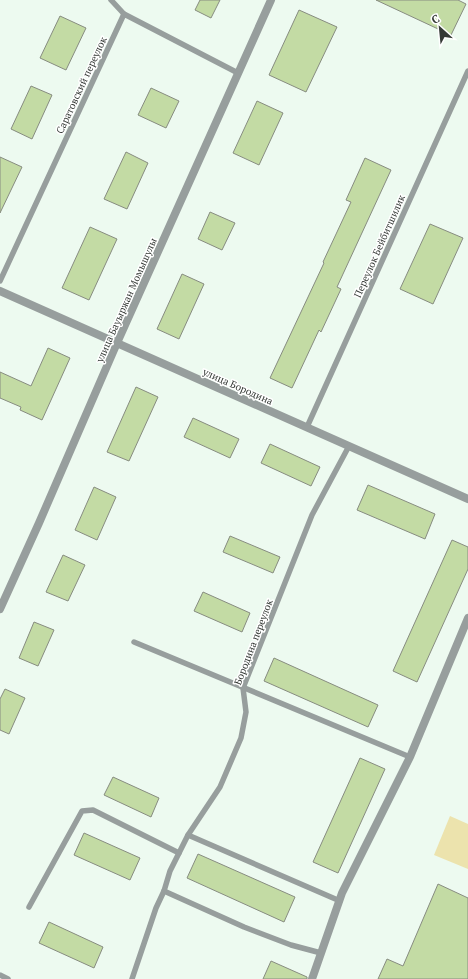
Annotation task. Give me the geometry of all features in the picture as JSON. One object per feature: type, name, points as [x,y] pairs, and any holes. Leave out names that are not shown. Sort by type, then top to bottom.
[{"type":"street","name":"улица Бауыржан Момышулы","points":[[0,609],[117,343],[271,0]]},
{"type":"street","name":"улица Бородина","points":[[0,291],[468,499]]},
{"type":"street","points":[[312,979],[346,886],[410,757],[468,618]]},
{"type":"lane","points":[[112,0],[124,14],[238,73]]},
{"type":"lane","name":"Саратовский переулок","points":[[0,280],[124,14]]},
{"type":"lane","name":"Переулок Бейбитшилик","points":[[306,427],[468,71]]},
{"type":"lane","name":"Бородина переулок","points":[[132,979],[170,871],[188,836],[220,787],[241,738],[246,712],[243,688],[312,515],[349,446]]},
{"type":"lane","points":[[134,642],[410,757]]},
{"type":"lane","points":[[29,907],[82,811],[93,810],[179,853]]},
{"type":"lane","points":[[188,836],[340,901]]},
{"type":"lane","points":[[164,891],[244,927],[290,945],[321,953]]},
{"type":"lane","points":[[0,975],[8,979]]},
{"type":"shaded area","points":[[450,816],[468,824],[468,869],[434,855]]},
{"type":"building","points":[[200,0],[220,0],[211,18],[195,10]]},
{"type":"building","points":[[376,0],[458,0],[466,4],[451,35]]},
{"type":"building","points":[[299,10],[337,27],[306,92],[269,75]]},
{"type":"building","points":[[60,16],[86,28],[66,70],[40,58]]},
{"type":"building","points":[[31,86],[52,95],[32,139],[11,129]]},
{"type":"building","points":[[151,88],[179,101],[166,128],[138,115]]},
{"type":"building","points":[[257,101],[283,113],[259,165],[233,153]]},
{"type":"building","points":[[126,152],[148,163],[127,209],[104,199]]},
{"type":"building","points":[[0,157],[22,167],[0,213]]},
{"type":"building","points":[[365,158],[391,170],[337,287],[341,289],[321,332],[319,330],[292,388],[270,378],[351,202],[346,200]]},
{"type":"building","points":[[210,212],[235,223],[222,250],[198,239]]},
{"type":"building","points":[[430,224],[463,238],[433,304],[400,289]]},
{"type":"building","points":[[90,227],[117,239],[89,300],[62,288]]},
{"type":"building","points":[[182,274],[204,284],[179,339],[157,329]]},
{"type":"building","points":[[48,348],[70,358],[42,420],[20,410],[21,407],[0,398],[0,372],[31,386]]},
{"type":"building","points":[[136,387],[158,397],[129,461],[107,452]]},
{"type":"building","points":[[193,418],[239,439],[230,458],[184,437]]},
{"type":"building","points":[[270,444],[320,467],[311,486],[261,463]]},
{"type":"building","points":[[368,485],[435,514],[425,539],[357,510]]},
{"type":"building","points":[[94,487],[116,497],[97,540],[75,530]]},
{"type":"building","points":[[230,536],[280,557],[273,573],[223,552]]},
{"type":"building","points":[[452,540],[468,547],[468,569],[417,682],[393,671]]},
{"type":"building","points":[[63,555],[85,565],[68,601],[46,592]]},
{"type":"building","points":[[203,592],[250,613],[242,632],[194,611]]},
{"type":"building","points":[[34,622],[54,630],[38,666],[19,658]]},
{"type":"building","points":[[274,658],[378,705],[368,727],[264,681]]},
{"type":"building","points":[[5,689],[25,698],[9,734],[0,730],[0,699]]},
{"type":"building","points":[[360,758],[385,769],[338,873],[313,862]]},
{"type":"building","points":[[113,777],[159,798],[151,817],[104,795]]},
{"type":"building","points":[[84,833],[140,858],[130,880],[74,855]]},
{"type":"building","points":[[198,854],[295,897],[284,922],[187,878]]},
{"type":"building","points":[[438,884],[468,898],[468,979],[378,979],[387,959],[403,966]]},
{"type":"building","points":[[49,922],[103,947],[94,968],[39,943]]},
{"type":"building","points":[[271,961],[307,977],[307,979],[263,979]]}]
